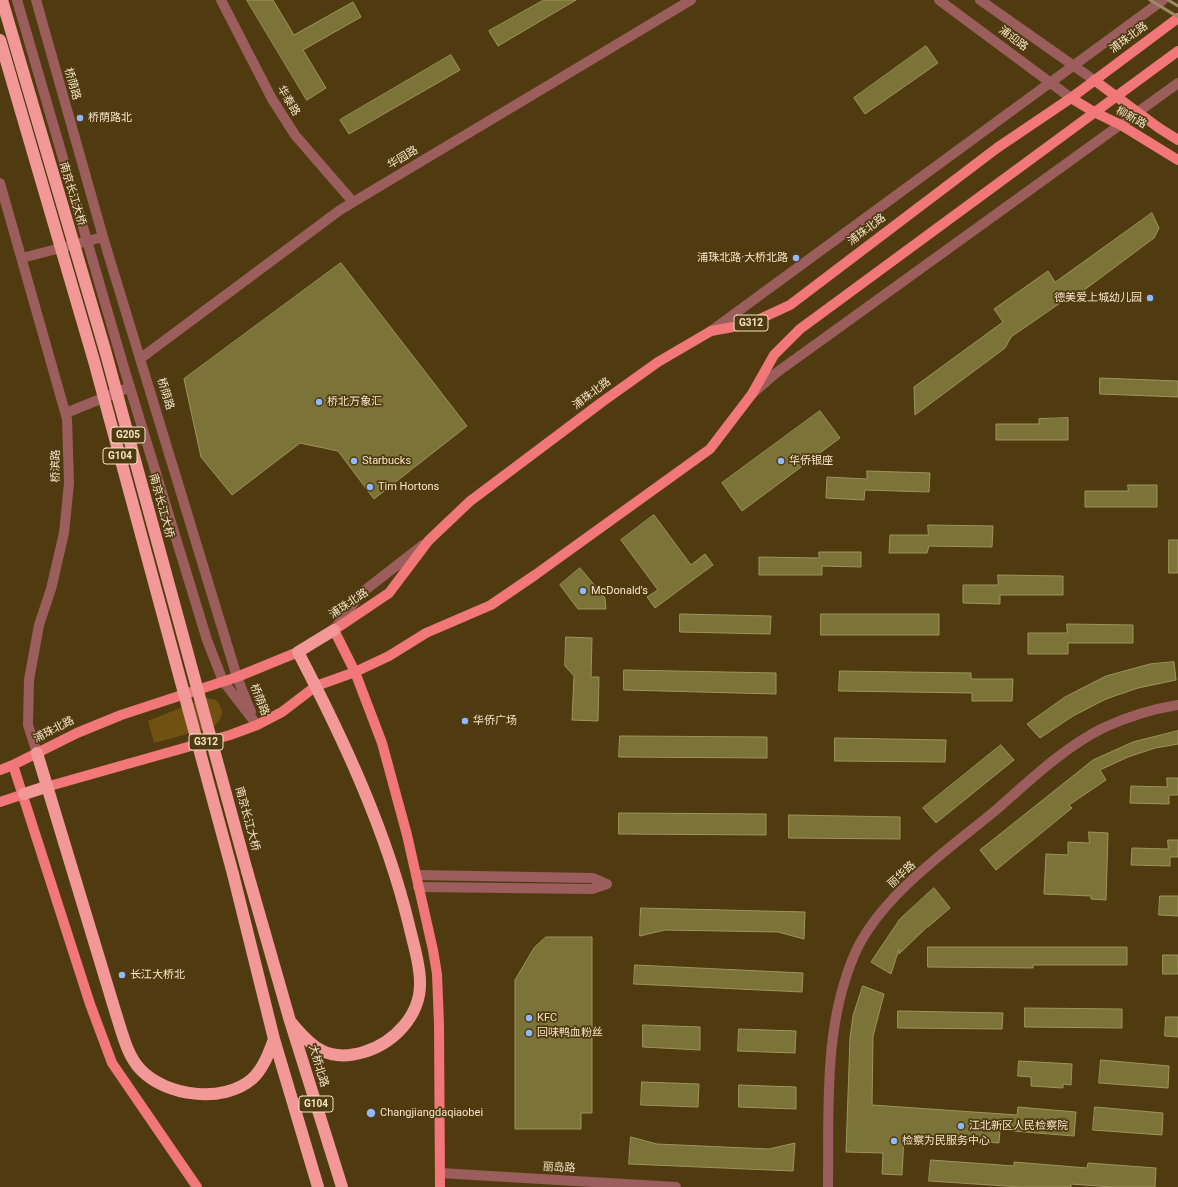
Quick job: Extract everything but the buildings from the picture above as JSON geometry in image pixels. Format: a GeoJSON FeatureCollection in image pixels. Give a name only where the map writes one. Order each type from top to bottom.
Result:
{"type":"FeatureCollection","features":[{"type":"Feature","properties":{"kind":"highway","name":"南京长江大桥"},"geometry":{"type":"LineString","coordinates":[[2,0],[105,350],[247,871],[290,1021]]}},
{"type":"Feature","properties":{"kind":"highway","name":"G104"},"geometry":{"type":"LineString","coordinates":[[0,40],[94,361],[233,874],[274,1039],[318,1187]]}},
{"type":"Feature","properties":{"kind":"highway","name":"浦珠北路"},"geometry":{"type":"LineString","coordinates":[[298,652],[334,630]]}},
{"type":"Feature","properties":{"kind":"highway"},"geometry":{"type":"LineString","coordinates":[[290,1021],[307,1041],[317,1049],[328,1054],[349,1055],[364,1052],[396,1036],[411,1015],[417,1002],[420,981],[402,898],[388,855],[358,777],[316,686],[298,652]]}},
{"type":"Feature","properties":{"kind":"highway"},"geometry":{"type":"LineString","coordinates":[[37,753],[46,787],[116,1014],[130,1054],[140,1069],[152,1080],[171,1089],[204,1095],[223,1092],[252,1080],[261,1068],[274,1039]]}},
{"type":"Feature","properties":{"kind":"highway","name":"G312"},"geometry":{"type":"LineString","coordinates":[[24,794],[46,787]]}},
{"type":"Feature","properties":{"kind":"highway","name":"大桥北路"},"geometry":{"type":"LineString","coordinates":[[290,1021],[342,1187]]}},
{"type":"Feature","properties":{"kind":"main road","name":"浦珠北路"},"geometry":{"type":"LineString","coordinates":[[334,630],[389,593],[429,540],[469,502],[602,402],[658,362],[711,331],[749,324],[790,305],[997,148],[1071,98],[1178,18]]}},
{"type":"Feature","properties":{"kind":"main road","name":"G312"},"geometry":{"type":"LineString","coordinates":[[46,787],[230,735],[257,725],[282,712],[316,686],[354,672],[389,656],[426,633],[491,605],[710,449],[752,394],[774,355],[800,329],[1178,51]]}},
{"type":"Feature","properties":{"kind":"main road","name":"柳新路"},"geometry":{"type":"LineString","coordinates":[[1094,80],[1178,140]]}},
{"type":"Feature","properties":{"kind":"main road","name":"柳新路"},"geometry":{"type":"LineString","coordinates":[[1071,98],[1120,125],[1178,160]]}},
{"type":"Feature","properties":{"kind":"main road"},"geometry":{"type":"LineString","coordinates":[[334,630],[354,672],[382,743],[416,875],[437,974],[440,1059],[440,1187]]}},
{"type":"Feature","properties":{"kind":"main road","name":"浦珠北路"},"geometry":{"type":"LineString","coordinates":[[0,770],[77,733],[114,718],[223,680],[237,677],[298,652]]}},
{"type":"Feature","properties":{"kind":"main road"},"geometry":{"type":"LineString","coordinates":[[13,765],[24,794],[90,1004],[112,1063],[197,1187]]}},
{"type":"Feature","properties":{"kind":"main road"},"geometry":{"type":"LineString","coordinates":[[0,802],[24,794]]}},
{"type":"Feature","properties":{"kind":"street","name":"桥荫路"},"geometry":{"type":"LineString","coordinates":[[17,0],[130,387],[207,640],[223,680],[257,725]]}},
{"type":"Feature","properties":{"kind":"street","name":"桥荫路"},"geometry":{"type":"LineString","coordinates":[[36,0],[103,237],[237,677],[257,725]]}},
{"type":"Feature","properties":{"kind":"street","name":"华泰路"},"geometry":{"type":"LineString","coordinates":[[221,0],[272,99],[295,135],[353,202]]}},
{"type":"Feature","properties":{"kind":"street","name":"华园路"},"geometry":{"type":"LineString","coordinates":[[141,358],[330,217],[353,202],[691,0]]}},
{"type":"Feature","properties":{"kind":"street","name":"浦迎路"},"geometry":{"type":"LineString","coordinates":[[940,0],[1071,98]]}},
{"type":"Feature","properties":{"kind":"street","name":"浦迎路"},"geometry":{"type":"LineString","coordinates":[[980,0],[1094,80]]}},
{"type":"Feature","properties":{"kind":"street"},"geometry":{"type":"LineString","coordinates":[[711,331],[1163,0]]}},
{"type":"Feature","properties":{"kind":"street"},"geometry":{"type":"LineString","coordinates":[[752,394],[776,373],[1178,83]]}},
{"type":"Feature","properties":{"kind":"street","name":"桥滨路"},"geometry":{"type":"LineString","coordinates":[[0,182],[66,413],[68,448],[67,514],[61,552],[39,625],[29,680],[28,725],[37,753]]}},
{"type":"Feature","properties":{"kind":"street"},"geometry":{"type":"LineString","coordinates":[[22,258],[103,237]]}},
{"type":"Feature","properties":{"kind":"street"},"geometry":{"type":"LineString","coordinates":[[66,413],[130,387]]}},
{"type":"Feature","properties":{"kind":"street"},"geometry":{"type":"LineString","coordinates":[[334,630],[360,594],[429,540]]}},
{"type":"Feature","properties":{"kind":"street","name":"丽华路"},"geometry":{"type":"LineString","coordinates":[[828,1187],[830,1071],[833,1027],[844,984],[856,951],[872,923],[899,893],[932,863],[1072,748],[1102,729],[1131,716],[1178,705]]}},
{"type":"Feature","properties":{"kind":"street"},"geometry":{"type":"LineString","coordinates":[[416,875],[593,878],[607,884],[592,889],[418,887]]}},
{"type":"Feature","properties":{"kind":"street","name":"丽岛路"},"geometry":{"type":"LineString","coordinates":[[440,1173],[676,1187]]}},
{"type":"Feature","properties":{"kind":"shaded area"},"geometry":{"type":"Polygon","coordinates":[[[205,698],[216,700],[221,707],[221,718],[213,727],[154,743],[148,721],[205,698]]]}},
{"type":"Feature","properties":{"kind":"railway"},"geometry":{"type":"LineString","coordinates":[[1150,0],[1178,17]]}},
{"type":"Feature","properties":{"kind":"railway"},"geometry":{"type":"LineString","coordinates":[[1168,0],[1178,6]]}},
{"type":"Feature","properties":{"kind":"place","name":"桥荫路北"},"geometry":{"type":"Point","coordinates":[80,118]}},
{"type":"Feature","properties":{"kind":"place","name":"浦珠北路·大桥北路"},"geometry":{"type":"Point","coordinates":[796,258]}},
{"type":"Feature","properties":{"kind":"place","name":"德美爱上城幼儿园"},"geometry":{"type":"Point","coordinates":[1150,298]}},
{"type":"Feature","properties":{"kind":"place","name":"桥北万象汇"},"geometry":{"type":"Point","coordinates":[319,402]}},
{"type":"Feature","properties":{"kind":"place","name":"Starbucks"},"geometry":{"type":"Point","coordinates":[354,461]}},
{"type":"Feature","properties":{"kind":"place","name":"华侨银座"},"geometry":{"type":"Point","coordinates":[781,461]}},
{"type":"Feature","properties":{"kind":"place","name":"Tim Hortons"},"geometry":{"type":"Point","coordinates":[370,487]}},
{"type":"Feature","properties":{"kind":"place","name":"McDonald's"},"geometry":{"type":"Point","coordinates":[583,591]}},
{"type":"Feature","properties":{"kind":"place","name":"华侨广场"},"geometry":{"type":"Point","coordinates":[465,721]}},
{"type":"Feature","properties":{"kind":"place","name":"长江大桥北"},"geometry":{"type":"Point","coordinates":[122,975]}},
{"type":"Feature","properties":{"kind":"place","name":"KFC"},"geometry":{"type":"Point","coordinates":[529,1018]}},
{"type":"Feature","properties":{"kind":"place","name":"回味鸭血粉丝"},"geometry":{"type":"Point","coordinates":[529,1033]}},
{"type":"Feature","properties":{"kind":"place","name":"Changjiangdaqiaobei"},"geometry":{"type":"Point","coordinates":[371,1113]}},
{"type":"Feature","properties":{"kind":"place","name":"江北新区人民检察院"},"geometry":{"type":"Point","coordinates":[961,1126]}},
{"type":"Feature","properties":{"kind":"place","name":"检察为民服务中心"},"geometry":{"type":"Point","coordinates":[894,1141]}}]}
